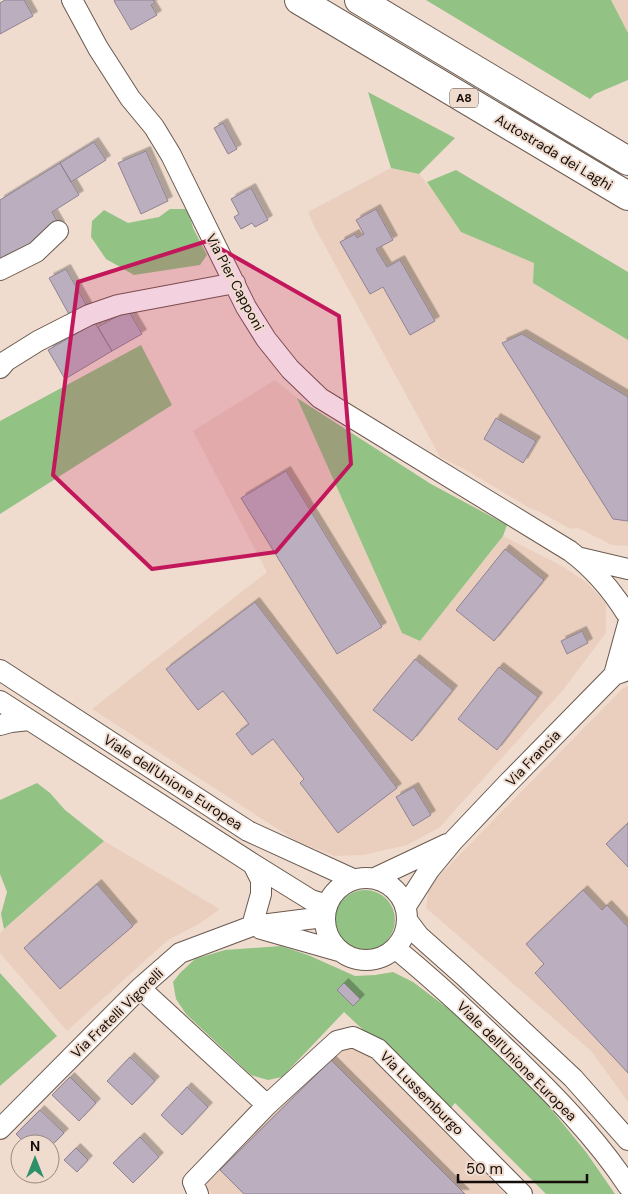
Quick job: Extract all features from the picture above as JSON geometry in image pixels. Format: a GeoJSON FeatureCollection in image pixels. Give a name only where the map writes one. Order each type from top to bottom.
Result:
{"type":"FeatureCollection","features":[{"type":"Feature","properties":{"kind":"highway","name":"Autostrada dei Laghi"},"geometry":{"type":"LineString","coordinates":[[299,0],[628,196]]}},
{"type":"Feature","properties":{"kind":"highway","name":"A8"},"geometry":{"type":"LineString","coordinates":[[359,0],[628,161]]}},
{"type":"Feature","properties":{"kind":"street","name":"Via Pier Capponi"},"geometry":{"type":"LineString","coordinates":[[72,0],[98,48],[130,98],[154,127],[171,155],[246,307],[266,339],[290,369],[320,398],[577,556],[602,581],[627,615]]}},
{"type":"Feature","properties":{"kind":"street"},"geometry":{"type":"LineString","coordinates":[[0,270],[36,252],[58,231]]}},
{"type":"Feature","properties":{"kind":"street"},"geometry":{"type":"LineString","coordinates":[[0,368],[6,361],[38,341],[89,315],[125,303],[235,284]]}},
{"type":"Feature","properties":{"kind":"street","name":"Via Pier Capponi"},"geometry":{"type":"LineString","coordinates":[[577,556],[628,569]]}},
{"type":"Feature","properties":{"kind":"street","name":"Via Francia"},"geometry":{"type":"LineString","coordinates":[[406,913],[429,870],[453,841],[508,782],[621,672],[627,615]]}},
{"type":"Feature","properties":{"kind":"street","name":"Viale dell'Unione Europea"},"geometry":{"type":"LineString","coordinates":[[0,670],[248,831],[353,879],[364,877],[376,878],[388,884],[399,894],[406,913],[419,936],[573,1078],[628,1140]]}},
{"type":"Feature","properties":{"kind":"street","name":"Viale dell'Unione Europea"},"geometry":{"type":"LineString","coordinates":[[0,701],[311,900],[325,911]]}},
{"type":"Feature","properties":{"kind":"street"},"geometry":{"type":"LineString","coordinates":[[0,725],[29,720]]}},
{"type":"Feature","properties":{"kind":"street","name":"Via Francia"},"geometry":{"type":"LineString","coordinates":[[376,878],[453,841]]}},
{"type":"Feature","properties":{"kind":"street"},"geometry":{"type":"LineString","coordinates":[[252,864],[261,880],[261,894],[252,926],[342,952],[355,958],[369,960],[383,956],[395,948],[404,935],[406,913]]}},
{"type":"Feature","properties":{"kind":"street"},"geometry":{"type":"LineString","coordinates":[[342,952],[332,943],[326,930],[325,911],[333,894],[342,885],[353,879]]}},
{"type":"Feature","properties":{"kind":"street","name":"Via Fratelli Vigorelli"},"geometry":{"type":"LineString","coordinates":[[0,1129],[140,988],[180,953],[252,926],[325,911]]}},
{"type":"Feature","properties":{"kind":"street","name":"Viale dell'Unione Europea"},"geometry":{"type":"LineString","coordinates":[[395,948],[450,994],[552,1092],[609,1157],[628,1186]]}},
{"type":"Feature","properties":{"kind":"street"},"geometry":{"type":"LineString","coordinates":[[140,988],[267,1105]]}},
{"type":"Feature","properties":{"kind":"street","name":"Via Lussemburgo"},"geometry":{"type":"LineString","coordinates":[[198,1194],[193,1182],[267,1105],[337,1041],[354,1037],[378,1049],[522,1194]]}},
{"type":"Feature","properties":{"kind":"highlighted area"},"geometry":{"type":"Polygon","coordinates":[[[207,241],[339,316],[351,464],[276,552],[152,569],[53,475],[78,282],[207,241]]]}},
{"type":"Feature","properties":{"kind":"shaded area"},"geometry":{"type":"Polygon","coordinates":[[[611,0],[628,0],[628,33],[611,0]]]}},
{"type":"Feature","properties":{"kind":"shaded area"},"geometry":{"type":"Polygon","coordinates":[[[391,168],[419,174],[461,232],[535,263],[533,283],[628,340],[628,546],[612,545],[578,528],[570,529],[440,457],[308,212],[391,168]]]}},
{"type":"Feature","properties":{"kind":"shaded area"},"geometry":{"type":"Polygon","coordinates":[[[275,380],[297,398],[402,633],[420,641],[503,536],[564,567],[587,583],[606,603],[606,633],[563,690],[439,828],[407,845],[364,855],[335,856],[296,841],[92,709],[267,572],[193,431],[275,380]]]}},
{"type":"Feature","properties":{"kind":"shaded area"},"geometry":{"type":"Polygon","coordinates":[[[628,686],[628,1102],[592,1052],[426,908],[429,886],[622,689],[628,686]]]}},
{"type":"Feature","properties":{"kind":"shaded area"},"geometry":{"type":"Polygon","coordinates":[[[104,841],[220,909],[199,924],[168,940],[67,1031],[0,953],[0,933],[104,841]]]}},
{"type":"Feature","properties":{"kind":"shaded area"},"geometry":{"type":"Polygon","coordinates":[[[341,1044],[360,1046],[505,1194],[212,1194],[208,1190],[207,1182],[341,1044]]]}},
{"type":"Feature","properties":{"kind":"green space"},"geometry":{"type":"Polygon","coordinates":[[[426,0],[611,0],[628,33],[628,80],[595,94],[590,99],[426,0]]]}},
{"type":"Feature","properties":{"kind":"green space"},"geometry":{"type":"Polygon","coordinates":[[[368,92],[455,138],[419,174],[391,168],[368,92]]]}},
{"type":"Feature","properties":{"kind":"green space"},"geometry":{"type":"Polygon","coordinates":[[[456,170],[628,272],[628,340],[533,283],[534,263],[461,232],[427,182],[456,170]]]}},
{"type":"Feature","properties":{"kind":"green space"},"geometry":{"type":"Polygon","coordinates":[[[170,209],[188,209],[193,228],[207,255],[200,265],[134,275],[106,259],[91,237],[92,221],[104,210],[128,223],[159,217],[170,209]]]}},
{"type":"Feature","properties":{"kind":"green space"},"geometry":{"type":"Polygon","coordinates":[[[141,345],[172,405],[0,514],[0,421],[141,345]]]}},
{"type":"Feature","properties":{"kind":"green space"},"geometry":{"type":"Polygon","coordinates":[[[297,398],[431,484],[507,525],[503,536],[420,641],[402,633],[297,398]]]}},
{"type":"Feature","properties":{"kind":"green space"},"geometry":{"type":"Polygon","coordinates":[[[37,783],[50,793],[65,810],[104,841],[4,929],[1,914],[7,892],[0,874],[0,800],[37,783]]]}},
{"type":"Feature","properties":{"kind":"green space"},"geometry":{"type":"Polygon","coordinates":[[[359,890],[371,890],[382,895],[390,903],[395,914],[393,932],[382,945],[371,950],[359,950],[348,945],[340,937],[335,926],[335,914],[340,903],[348,895],[359,890]]]}},
{"type":"Feature","properties":{"kind":"green space"},"geometry":{"type":"Polygon","coordinates":[[[281,946],[308,955],[355,976],[393,972],[413,982],[458,1016],[537,1092],[586,1152],[615,1194],[546,1194],[455,1103],[449,1110],[344,1012],[282,1077],[268,1080],[251,1075],[186,1014],[176,999],[173,982],[195,959],[225,950],[281,946]]]}},
{"type":"Feature","properties":{"kind":"green space"},"geometry":{"type":"Polygon","coordinates":[[[0,973],[57,1036],[0,1086],[0,973]]]}},
{"type":"Feature","properties":{"kind":"building"},"geometry":{"type":"Polygon","coordinates":[[[5,0],[24,0],[33,16],[0,34],[0,3],[5,0]]]}},
{"type":"Feature","properties":{"kind":"building"},"geometry":{"type":"Polygon","coordinates":[[[115,0],[153,0],[155,3],[151,5],[157,15],[131,30],[115,0]]]}},
{"type":"Feature","properties":{"kind":"building"},"geometry":{"type":"Polygon","coordinates":[[[223,123],[237,149],[228,154],[214,128],[223,123]]]}},
{"type":"Feature","properties":{"kind":"building"},"geometry":{"type":"Polygon","coordinates":[[[94,142],[106,160],[71,182],[60,163],[94,142]]]}},
{"type":"Feature","properties":{"kind":"building"},"geometry":{"type":"Polygon","coordinates":[[[146,151],[168,201],[141,214],[118,163],[146,151]]]}},
{"type":"Feature","properties":{"kind":"building"},"geometry":{"type":"Polygon","coordinates":[[[60,163],[79,195],[52,212],[60,226],[0,263],[0,200],[60,163]]]}},
{"type":"Feature","properties":{"kind":"building"},"geometry":{"type":"Polygon","coordinates":[[[251,188],[268,220],[255,227],[252,223],[241,229],[234,217],[239,214],[231,199],[251,188]]]}},
{"type":"Feature","properties":{"kind":"building"},"geometry":{"type":"Polygon","coordinates":[[[376,209],[393,240],[376,249],[387,267],[400,260],[435,321],[410,335],[383,287],[370,294],[340,242],[355,234],[357,238],[364,234],[356,220],[376,209]]]}},
{"type":"Feature","properties":{"kind":"building"},"geometry":{"type":"Polygon","coordinates":[[[66,269],[88,308],[71,318],[49,278],[66,269]]]}},
{"type":"Feature","properties":{"kind":"building"},"geometry":{"type":"Polygon","coordinates":[[[128,310],[142,334],[112,351],[98,327],[128,310]]]}},
{"type":"Feature","properties":{"kind":"building"},"geometry":{"type":"Polygon","coordinates":[[[95,323],[112,351],[65,379],[48,350],[95,323]]]}},
{"type":"Feature","properties":{"kind":"building"},"geometry":{"type":"Polygon","coordinates":[[[522,334],[628,397],[628,521],[613,519],[502,343],[522,334]]]}},
{"type":"Feature","properties":{"kind":"building"},"geometry":{"type":"Polygon","coordinates":[[[496,418],[536,441],[523,463],[484,439],[496,418]]]}},
{"type":"Feature","properties":{"kind":"building"},"geometry":{"type":"Polygon","coordinates":[[[286,471],[382,627],[337,654],[241,498],[286,471]]]}},
{"type":"Feature","properties":{"kind":"building"},"geometry":{"type":"Polygon","coordinates":[[[505,549],[544,580],[494,641],[456,610],[505,549]]]}},
{"type":"Feature","properties":{"kind":"building"},"geometry":{"type":"Polygon","coordinates":[[[255,602],[397,788],[338,833],[300,783],[304,779],[273,739],[252,755],[236,734],[249,724],[223,691],[198,710],[166,669],[255,602]]]}},
{"type":"Feature","properties":{"kind":"building"},"geometry":{"type":"Polygon","coordinates":[[[582,631],[588,643],[567,654],[561,641],[582,631]]]}},
{"type":"Feature","properties":{"kind":"building"},"geometry":{"type":"Polygon","coordinates":[[[415,659],[453,690],[412,741],[373,710],[415,659]]]}},
{"type":"Feature","properties":{"kind":"building"},"geometry":{"type":"Polygon","coordinates":[[[499,667],[538,697],[497,750],[458,719],[499,667]]]}},
{"type":"Feature","properties":{"kind":"building"},"geometry":{"type":"Polygon","coordinates":[[[414,787],[431,815],[413,826],[396,797],[414,787]]]}},
{"type":"Feature","properties":{"kind":"building"},"geometry":{"type":"Polygon","coordinates":[[[628,823],[628,867],[606,844],[628,823]]]}},
{"type":"Feature","properties":{"kind":"building"},"geometry":{"type":"Polygon","coordinates":[[[97,884],[133,926],[60,989],[24,948],[97,884]]]}},
{"type":"Feature","properties":{"kind":"building"},"geometry":{"type":"Polygon","coordinates":[[[583,890],[602,910],[607,905],[628,927],[628,1073],[535,973],[544,964],[526,944],[583,890]]]}},
{"type":"Feature","properties":{"kind":"building"},"geometry":{"type":"Polygon","coordinates":[[[344,983],[360,999],[353,1006],[337,990],[344,983]]]}},
{"type":"Feature","properties":{"kind":"building"},"geometry":{"type":"Polygon","coordinates":[[[130,1057],[155,1081],[132,1105],[107,1081],[130,1057]]]}},
{"type":"Feature","properties":{"kind":"building"},"geometry":{"type":"Polygon","coordinates":[[[331,1060],[465,1194],[244,1194],[220,1170],[331,1060]]]}},
{"type":"Feature","properties":{"kind":"building"},"geometry":{"type":"Polygon","coordinates":[[[70,1077],[96,1103],[79,1121],[52,1095],[70,1077]]]}},
{"type":"Feature","properties":{"kind":"building"},"geometry":{"type":"Polygon","coordinates":[[[187,1087],[208,1107],[182,1135],[161,1115],[187,1087]]]}},
{"type":"Feature","properties":{"kind":"building"},"geometry":{"type":"Polygon","coordinates":[[[40,1110],[64,1133],[60,1137],[60,1134],[16,1134],[40,1110]]]}},
{"type":"Feature","properties":{"kind":"building"},"geometry":{"type":"Polygon","coordinates":[[[140,1137],[159,1157],[133,1183],[113,1163],[140,1137]]]}},
{"type":"Feature","properties":{"kind":"building"},"geometry":{"type":"Polygon","coordinates":[[[76,1148],[88,1160],[77,1172],[64,1160],[76,1148]]]}}]}
